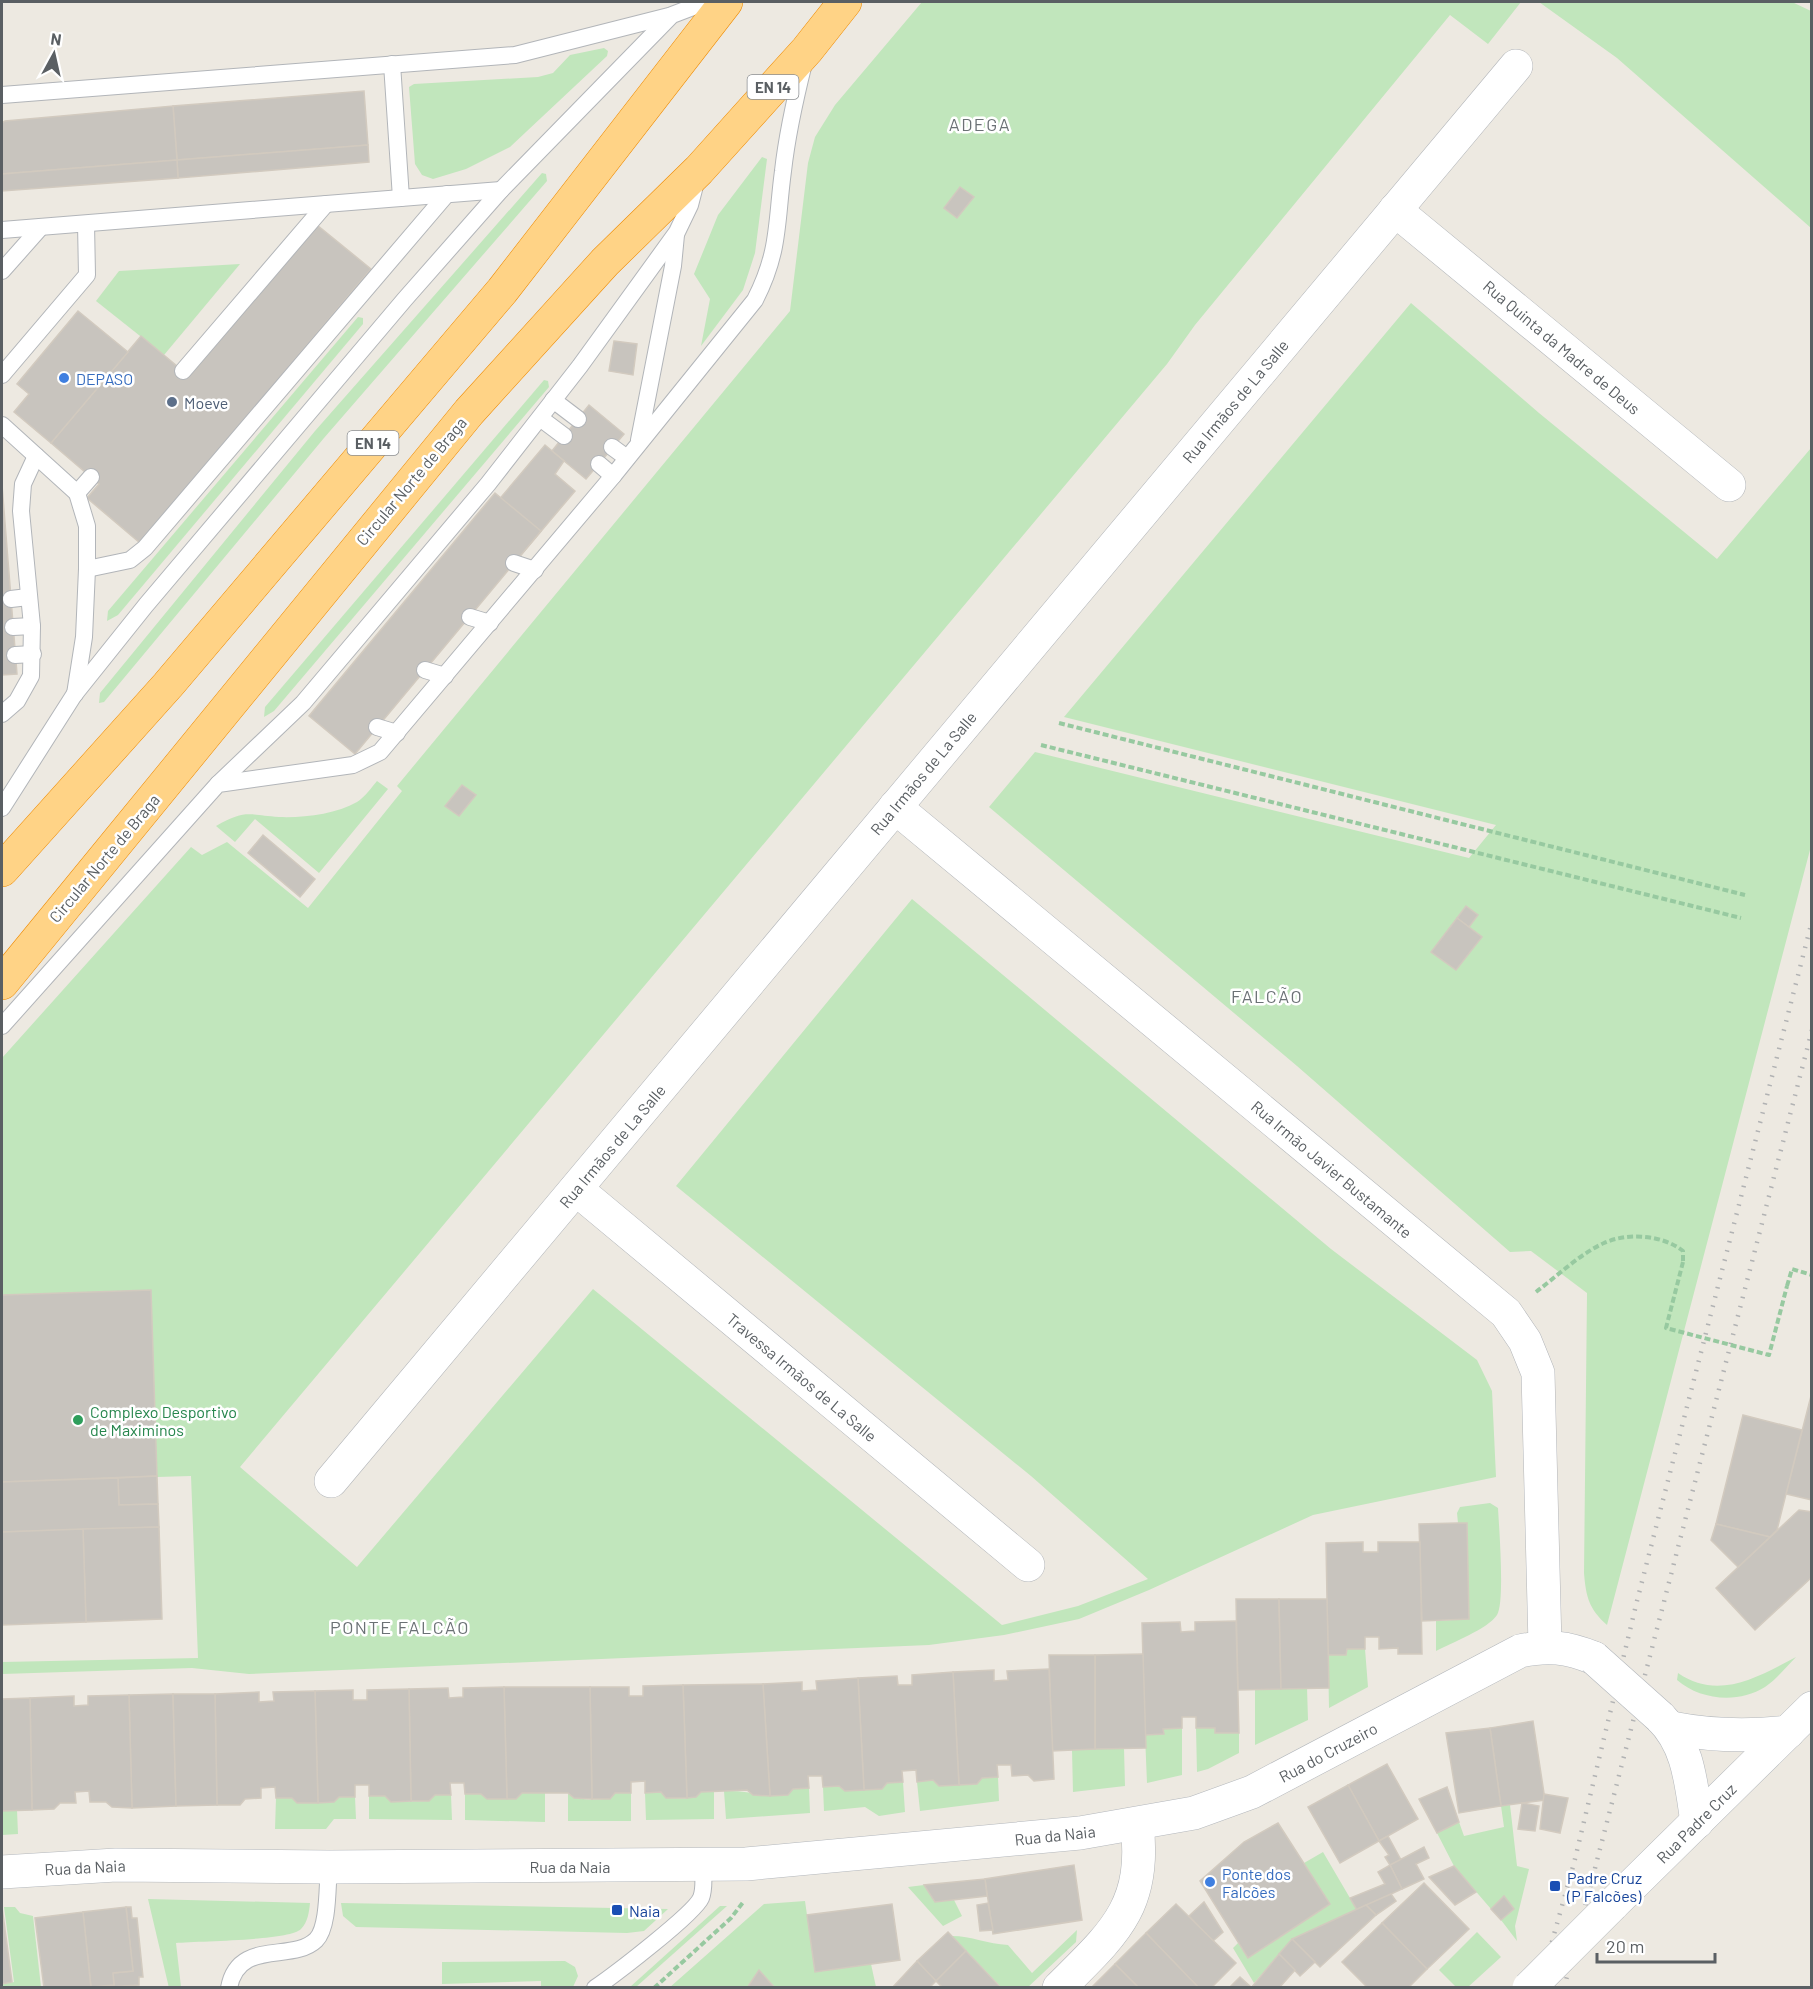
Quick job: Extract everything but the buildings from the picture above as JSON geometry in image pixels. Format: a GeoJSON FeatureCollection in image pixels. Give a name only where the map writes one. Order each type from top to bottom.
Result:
{"type":"FeatureCollection","features":[{"type":"Feature","properties":{"kind":"highway","name":"EN 14"},"geometry":{"type":"LineString","coordinates":[[2,870],[168,685],[494,300],[726,2]]}},
{"type":"Feature","properties":{"kind":"highway","name":"Circular Norte de Braga"},"geometry":{"type":"LineString","coordinates":[[2,983],[469,411],[605,262],[699,170],[807,50],[845,2]]}},
{"type":"Feature","properties":{"kind":"street","name":"Rua Irmãos de La Salle"},"geometry":{"type":"LineString","coordinates":[[331,1482],[1516,66]]}},
{"type":"Feature","properties":{"kind":"street","name":"Rua Quinta da Madre de Deus"},"geometry":{"type":"LineString","coordinates":[[1395,210],[1729,485]]}},
{"type":"Feature","properties":{"kind":"street","name":"Rua Irmão Javier Bustamante"},"geometry":{"type":"LineString","coordinates":[[895,807],[1506,1313],[1526,1341],[1538,1373],[1545,1645]]}},
{"type":"Feature","properties":{"kind":"street","name":"Travessa Irmãos de La Salle"},"geometry":{"type":"LineString","coordinates":[[576,1189],[1028,1565]]}},
{"type":"Feature","properties":{"kind":"street","name":"Rua do Cruzeiro"},"geometry":{"type":"LineString","coordinates":[[1137,1825],[1194,1813],[1252,1792],[1520,1651],[1545,1645],[1572,1648],[1594,1658],[1666,1723],[1688,1762],[1697,1822]]}},
{"type":"Feature","properties":{"kind":"street","name":"Rua Padre Cruz"},"geometry":{"type":"LineString","coordinates":[[1529,1988],[1812,1708]]}},
{"type":"Feature","properties":{"kind":"street"},"geometry":{"type":"LineString","coordinates":[[1666,1723],[1711,1736],[1747,1737],[1788,1732]]}},
{"type":"Feature","properties":{"kind":"street","name":"Rua da Naia"},"geometry":{"type":"LineString","coordinates":[[2,1872],[116,1865],[703,1866],[839,1857],[1080,1833],[1137,1825]]}},
{"type":"Feature","properties":{"kind":"street"},"geometry":{"type":"LineString","coordinates":[[1059,1988],[1107,1940],[1126,1914],[1137,1884],[1141,1854],[1137,1825]]}},
{"type":"Feature","properties":{"kind":"lane"},"geometry":{"type":"LineString","coordinates":[[2,95],[515,55],[672,15],[706,2]]}},
{"type":"Feature","properties":{"kind":"lane"},"geometry":{"type":"LineString","coordinates":[[2,808],[74,695],[153,596],[501,190],[672,15]]}},
{"type":"Feature","properties":{"kind":"lane"},"geometry":{"type":"LineString","coordinates":[[218,784],[352,765],[380,752],[613,476],[755,300],[768,274],[779,231],[782,173],[790,121],[807,50]]}},
{"type":"Feature","properties":{"kind":"lane"},"geometry":{"type":"LineString","coordinates":[[392,64],[401,198]]}},
{"type":"Feature","properties":{"kind":"lane"},"geometry":{"type":"LineString","coordinates":[[2,1026],[218,784],[310,705],[447,541],[677,232],[690,206],[699,170]]}},
{"type":"Feature","properties":{"kind":"lane"},"geometry":{"type":"LineString","coordinates":[[2,230],[501,190]]}},
{"type":"Feature","properties":{"kind":"lane"},"geometry":{"type":"LineString","coordinates":[[87,569],[130,560],[137,554],[362,286],[447,194]]}},
{"type":"Feature","properties":{"kind":"lane"},"geometry":{"type":"LineString","coordinates":[[183,371],[203,353],[244,306],[326,204]]}},
{"type":"Feature","properties":{"kind":"lane"},"geometry":{"type":"LineString","coordinates":[[2,375],[87,275],[86,224]]}},
{"type":"Feature","properties":{"kind":"lane"},"geometry":{"type":"LineString","coordinates":[[2,271],[41,227]]}},
{"type":"Feature","properties":{"kind":"lane"},"geometry":{"type":"LineString","coordinates":[[638,444],[673,266],[677,232]]}},
{"type":"Feature","properties":{"kind":"lane"},"geometry":{"type":"LineString","coordinates":[[553,400],[578,419]]}},
{"type":"Feature","properties":{"kind":"lane"},"geometry":{"type":"LineString","coordinates":[[540,418],[564,436]]}},
{"type":"Feature","properties":{"kind":"lane"},"geometry":{"type":"LineString","coordinates":[[2,425],[77,493],[87,526],[84,637],[74,695]]}},
{"type":"Feature","properties":{"kind":"lane"},"geometry":{"type":"LineString","coordinates":[[612,447],[627,458]]}},
{"type":"Feature","properties":{"kind":"lane"},"geometry":{"type":"LineString","coordinates":[[2,714],[17,701],[31,676],[32,626],[28,597],[17,571],[13,511],[36,456]]}},
{"type":"Feature","properties":{"kind":"lane"},"geometry":{"type":"LineString","coordinates":[[598,464],[613,476]]}},
{"type":"Feature","properties":{"kind":"lane"},"geometry":{"type":"LineString","coordinates":[[77,493],[91,477]]}},
{"type":"Feature","properties":{"kind":"lane"},"geometry":{"type":"LineString","coordinates":[[514,563],[535,570]]}},
{"type":"Feature","properties":{"kind":"lane"},"geometry":{"type":"LineString","coordinates":[[10,599],[28,597]]}},
{"type":"Feature","properties":{"kind":"lane"},"geometry":{"type":"LineString","coordinates":[[470,617],[490,623]]}},
{"type":"Feature","properties":{"kind":"lane"},"geometry":{"type":"LineString","coordinates":[[13,627],[32,626]]}},
{"type":"Feature","properties":{"kind":"lane"},"geometry":{"type":"LineString","coordinates":[[15,655],[33,654]]}},
{"type":"Feature","properties":{"kind":"lane"},"geometry":{"type":"LineString","coordinates":[[425,670],[445,676]]}},
{"type":"Feature","properties":{"kind":"lane"},"geometry":{"type":"LineString","coordinates":[[377,727],[397,733]]}},
{"type":"Feature","properties":{"kind":"lane"},"geometry":{"type":"LineString","coordinates":[[596,1988],[624,1967],[697,1903],[704,1887],[703,1866]]}},
{"type":"Feature","properties":{"kind":"lane"},"geometry":{"type":"LineString","coordinates":[[230,1988],[231,1977],[242,1964],[264,1952],[296,1949],[316,1940],[325,1918],[328,1867]]}},
{"type":"Feature","properties":{"kind":"path"},"geometry":{"type":"LineString","coordinates":[[1059,723],[1745,895]]}},
{"type":"Feature","properties":{"kind":"path"},"geometry":{"type":"LineString","coordinates":[[1041,745],[1741,918]]}},
{"type":"Feature","properties":{"kind":"path"},"geometry":{"type":"LineString","coordinates":[[1506,1313],[1605,1243],[1627,1238],[1671,1241],[1683,1251],[1683,1262],[1666,1328],[1769,1355],[1791,1269],[1812,1275]]}},
{"type":"Feature","properties":{"kind":"green space"},"geometry":{"type":"Polygon","coordinates":[[[922,2],[1521,2],[1488,44],[1450,15],[1195,325],[1167,364],[240,1467],[357,1567],[593,1289],[1002,1625],[1078,1606],[1148,1579],[1031,1476],[676,1186],[912,899],[1331,1249],[1477,1360],[1492,1391],[1496,1477],[1313,1515],[1149,1590],[1079,1619],[1004,1635],[929,1645],[249,1674],[192,1668],[2,1674],[2,1662],[198,1658],[191,1476],[157,1477],[162,1619],[2,1625],[2,1058],[191,847],[202,855],[227,842],[308,908],[402,791],[397,786],[790,311],[808,163],[815,137],[835,105],[922,2]]]}},
{"type":"Feature","properties":{"kind":"green space"},"geometry":{"type":"Polygon","coordinates":[[[1539,2],[1792,2],[1811,11],[1811,228],[1617,58],[1539,2]]]}},
{"type":"Feature","properties":{"kind":"green space"},"geometry":{"type":"Polygon","coordinates":[[[604,48],[608,51],[607,56],[510,147],[466,169],[433,179],[422,175],[415,164],[409,87],[414,84],[538,77],[553,73],[570,55],[604,48]]]}},
{"type":"Feature","properties":{"kind":"green space"},"geometry":{"type":"Polygon","coordinates":[[[762,157],[767,159],[755,253],[743,290],[701,346],[710,299],[694,274],[718,215],[762,157]]]}},
{"type":"Feature","properties":{"kind":"green space"},"geometry":{"type":"Polygon","coordinates":[[[542,173],[546,174],[547,181],[324,438],[104,702],[99,703],[100,693],[315,431],[542,173]]]}},
{"type":"Feature","properties":{"kind":"green space"},"geometry":{"type":"Polygon","coordinates":[[[240,264],[164,355],[96,301],[119,271],[240,264]]]}},
{"type":"Feature","properties":{"kind":"green space"},"geometry":{"type":"Polygon","coordinates":[[[1411,303],[1539,413],[1717,559],[1811,448],[1811,846],[1607,1625],[1596,1614],[1589,1602],[1584,1573],[1587,1293],[1531,1251],[1510,1252],[1297,1066],[989,807],[1035,752],[1469,858],[1496,825],[1064,717],[1411,303]]]}},
{"type":"Feature","properties":{"kind":"green space"},"geometry":{"type":"Polygon","coordinates":[[[358,317],[363,318],[363,324],[118,615],[107,621],[108,611],[358,317]]]}},
{"type":"Feature","properties":{"kind":"green space"},"geometry":{"type":"Polygon","coordinates":[[[544,380],[548,381],[549,387],[274,711],[264,717],[265,707],[544,380]]]}},
{"type":"Feature","properties":{"kind":"green space"},"geometry":{"type":"Polygon","coordinates":[[[377,781],[388,789],[319,873],[255,819],[235,842],[216,826],[234,817],[247,814],[289,817],[330,812],[357,802],[377,781]]]}},
{"type":"Feature","properties":{"kind":"green space"},"geometry":{"type":"Polygon","coordinates":[[[1490,1503],[1498,1508],[1501,1596],[1497,1615],[1478,1630],[1436,1651],[1436,1621],[1469,1619],[1467,1523],[1458,1523],[1457,1513],[1460,1507],[1490,1503]]]}},
{"type":"Feature","properties":{"kind":"green space"},"geometry":{"type":"Polygon","coordinates":[[[1347,1649],[1365,1649],[1368,1687],[1329,1708],[1328,1655],[1346,1655],[1347,1649]]]}},
{"type":"Feature","properties":{"kind":"green space"},"geometry":{"type":"Polygon","coordinates":[[[1796,1657],[1765,1687],[1743,1696],[1731,1698],[1708,1695],[1686,1687],[1677,1680],[1678,1673],[1693,1681],[1723,1686],[1753,1678],[1796,1657]]]}},
{"type":"Feature","properties":{"kind":"green space"},"geometry":{"type":"Polygon","coordinates":[[[1307,1688],[1308,1720],[1255,1745],[1255,1689],[1307,1688]]]}},
{"type":"Feature","properties":{"kind":"green space"},"geometry":{"type":"Polygon","coordinates":[[[1182,1728],[1182,1775],[1147,1783],[1145,1735],[1163,1734],[1163,1729],[1182,1728]]]}},
{"type":"Feature","properties":{"kind":"green space"},"geometry":{"type":"Polygon","coordinates":[[[1196,1728],[1215,1728],[1216,1733],[1239,1733],[1239,1753],[1208,1769],[1197,1772],[1196,1728]]]}},
{"type":"Feature","properties":{"kind":"green space"},"geometry":{"type":"Polygon","coordinates":[[[1124,1748],[1125,1786],[1073,1792],[1072,1750],[1124,1748]]]}},
{"type":"Feature","properties":{"kind":"green space"},"geometry":{"type":"Polygon","coordinates":[[[998,1777],[999,1801],[920,1811],[917,1782],[933,1780],[939,1786],[976,1784],[982,1778],[998,1777]]]}},
{"type":"Feature","properties":{"kind":"green space"},"geometry":{"type":"Polygon","coordinates":[[[903,1782],[905,1812],[879,1816],[865,1807],[824,1811],[823,1787],[839,1786],[845,1791],[882,1789],[887,1783],[903,1782]]]}},
{"type":"Feature","properties":{"kind":"green space"},"geometry":{"type":"Polygon","coordinates":[[[809,1788],[810,1813],[726,1819],[724,1791],[788,1795],[793,1789],[809,1788]]]}},
{"type":"Feature","properties":{"kind":"green space"},"geometry":{"type":"Polygon","coordinates":[[[714,1791],[714,1819],[646,1820],[645,1793],[661,1792],[667,1798],[685,1798],[694,1797],[701,1792],[714,1791]]]}},
{"type":"Feature","properties":{"kind":"green space"},"geometry":{"type":"Polygon","coordinates":[[[522,1793],[545,1793],[545,1822],[465,1820],[465,1794],[481,1794],[487,1799],[516,1799],[522,1793]]]}},
{"type":"Feature","properties":{"kind":"green space"},"geometry":{"type":"Polygon","coordinates":[[[568,1793],[582,1799],[609,1799],[615,1793],[631,1793],[631,1821],[568,1821],[568,1793]]]}},
{"type":"Feature","properties":{"kind":"green space"},"geometry":{"type":"Polygon","coordinates":[[[435,1795],[451,1795],[452,1820],[369,1819],[369,1796],[385,1796],[391,1802],[429,1801],[435,1795]]]}},
{"type":"Feature","properties":{"kind":"green space"},"geometry":{"type":"Polygon","coordinates":[[[339,1797],[355,1797],[356,1819],[334,1819],[326,1829],[275,1829],[276,1798],[292,1798],[298,1803],[334,1802],[339,1797]]]}},
{"type":"Feature","properties":{"kind":"green space"},"geometry":{"type":"Polygon","coordinates":[[[1510,1805],[1517,1866],[1529,1869],[1515,1926],[1517,1941],[1501,1920],[1514,1909],[1504,1896],[1491,1909],[1454,1866],[1437,1833],[1459,1822],[1464,1836],[1504,1827],[1501,1806],[1510,1805]]]}},
{"type":"Feature","properties":{"kind":"green space"},"geometry":{"type":"Polygon","coordinates":[[[17,1810],[18,1834],[2,1835],[2,1811],[17,1810]]]}},
{"type":"Feature","properties":{"kind":"green space"},"geometry":{"type":"Polygon","coordinates":[[[1323,1852],[1357,1910],[1292,1939],[1254,1983],[1233,1948],[1238,1943],[1248,1958],[1329,1904],[1304,1863],[1323,1852]]]}},
{"type":"Feature","properties":{"kind":"green space"},"geometry":{"type":"Polygon","coordinates":[[[924,1885],[935,1902],[954,1900],[962,1916],[943,1926],[908,1887],[924,1885]]]}},
{"type":"Feature","properties":{"kind":"green space"},"geometry":{"type":"Polygon","coordinates":[[[148,1899],[310,1903],[305,1923],[301,1929],[293,1933],[242,1940],[176,1943],[181,1987],[169,1988],[148,1899]]]}},
{"type":"Feature","properties":{"kind":"green space"},"geometry":{"type":"Polygon","coordinates":[[[805,1901],[815,1971],[871,1964],[876,1987],[775,1987],[759,1971],[747,1987],[669,1988],[764,1904],[805,1901]]]}},
{"type":"Feature","properties":{"kind":"green space"},"geometry":{"type":"Polygon","coordinates":[[[341,1903],[668,1909],[644,1931],[627,1933],[356,1927],[343,1916],[341,1903]]]}},
{"type":"Feature","properties":{"kind":"green space"},"geometry":{"type":"Polygon","coordinates":[[[720,1906],[727,1906],[636,1987],[630,1987],[720,1906]]]}},
{"type":"Feature","properties":{"kind":"green space"},"geometry":{"type":"Polygon","coordinates":[[[4,1907],[15,1907],[20,1913],[33,1916],[41,1987],[2,1987],[2,1984],[14,1982],[4,1907]]]}},
{"type":"Feature","properties":{"kind":"green space"},"geometry":{"type":"Polygon","coordinates":[[[1077,1930],[1076,1942],[1027,1988],[1001,1987],[952,1936],[1008,1945],[1032,1973],[1077,1930]]]}},
{"type":"Feature","properties":{"kind":"green space"},"geometry":{"type":"Polygon","coordinates":[[[1477,1932],[1501,1957],[1468,1987],[1456,1987],[1439,1970],[1477,1932]]]}},
{"type":"Feature","properties":{"kind":"green space"},"geometry":{"type":"Polygon","coordinates":[[[565,1961],[575,1967],[578,1976],[573,1987],[541,1987],[541,1981],[442,1984],[442,1962],[565,1961]]]}},
{"type":"Feature","properties":{"kind":"railway"},"geometry":{"type":"LineString","coordinates":[[1539,1988],[1574,1863],[1637,1601],[1812,921]]}},
{"type":"Feature","properties":{"kind":"railway"},"geometry":{"type":"LineString","coordinates":[[1564,1988],[1812,1030]]}},
{"type":"Feature","properties":{"kind":"place","name":"DEPASO"},"geometry":{"type":"Point","coordinates":[64,378]}},
{"type":"Feature","properties":{"kind":"place","name":"Moeve"},"geometry":{"type":"Point","coordinates":[172,402]}},
{"type":"Feature","properties":{"kind":"place","name":"Complexo Desportivo de Maximinos"},"geometry":{"type":"Point","coordinates":[78,1420]}},
{"type":"Feature","properties":{"kind":"place","name":"Ponte dos Falcões"},"geometry":{"type":"Point","coordinates":[1210,1882]}},
{"type":"Feature","properties":{"kind":"place","name":"Padre Cruz (P Falcões)"},"geometry":{"type":"Point","coordinates":[1555,1886]}},
{"type":"Feature","properties":{"kind":"place","name":"Naia"},"geometry":{"type":"Point","coordinates":[617,1910]}},
{"type":"Feature","properties":{"kind":"district","name":"ADEGA"},"geometry":{"type":"Point","coordinates":[980,124]}},
{"type":"Feature","properties":{"kind":"district","name":"FALCÃO"},"geometry":{"type":"Point","coordinates":[1267,996]}},
{"type":"Feature","properties":{"kind":"district","name":"PONTE FALCÃO"},"geometry":{"type":"Point","coordinates":[400,1627]}}]}
